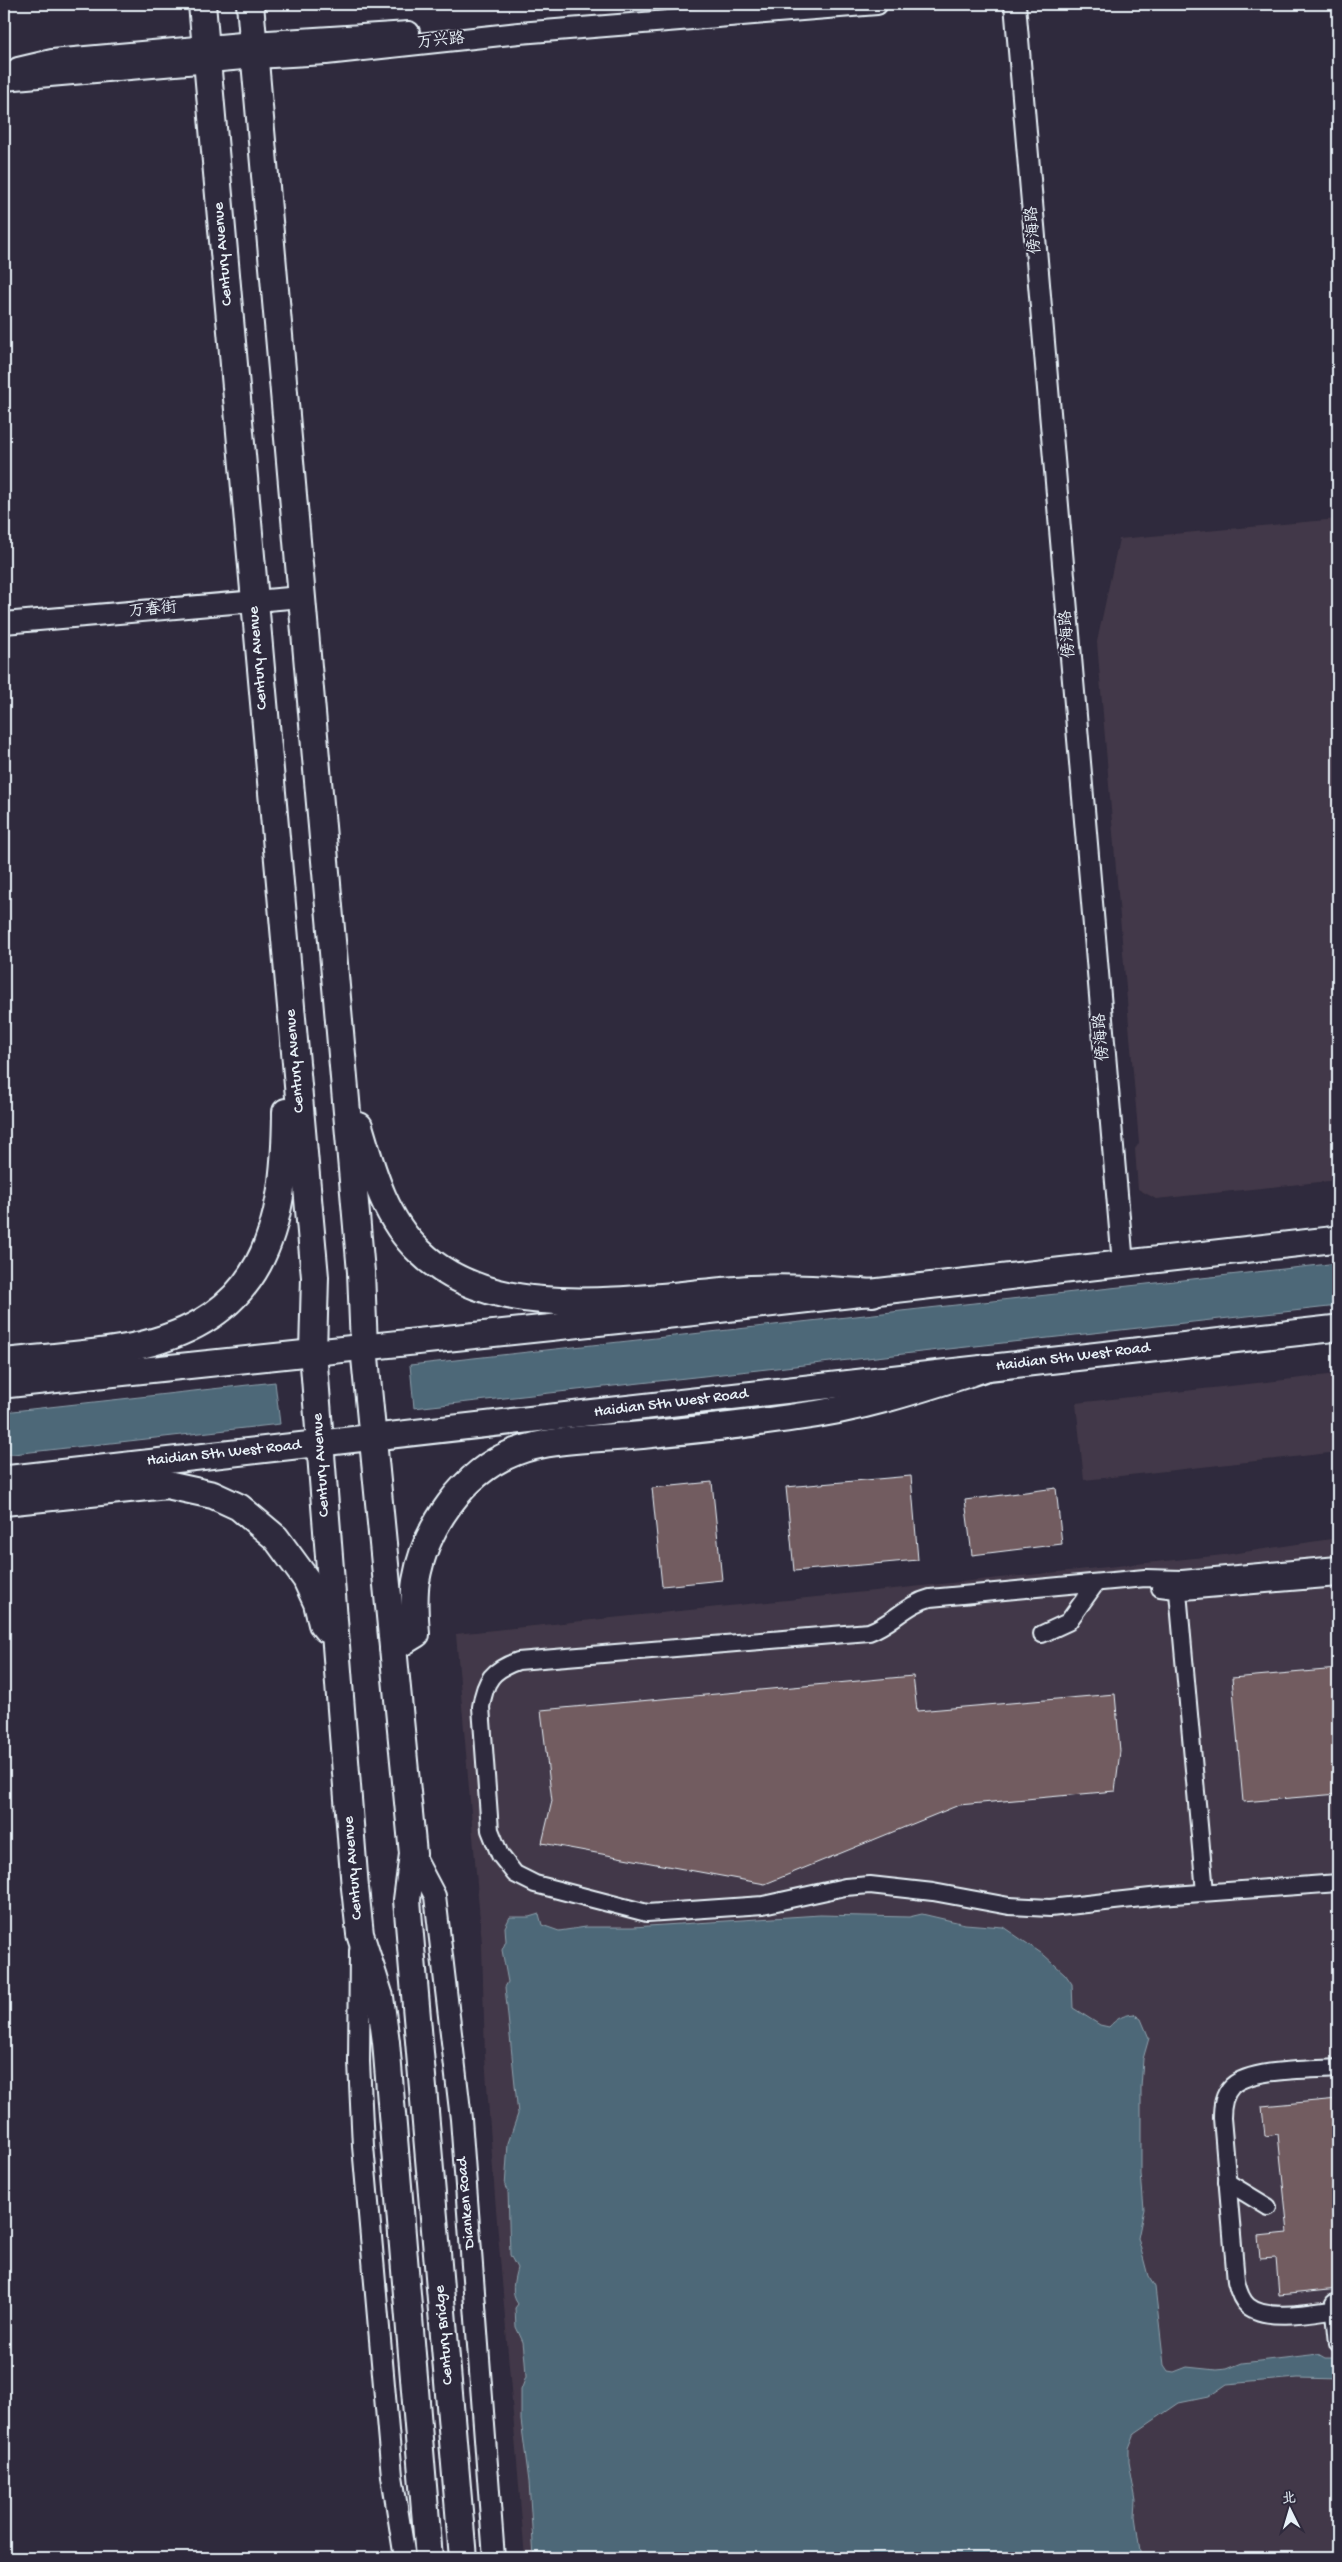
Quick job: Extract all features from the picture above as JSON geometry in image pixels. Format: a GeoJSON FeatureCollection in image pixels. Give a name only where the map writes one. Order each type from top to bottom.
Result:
{"type":"FeatureCollection","features":[{"type":"Feature","properties":{"kind":"highway","name":"Century Avenue"},"geometry":{"type":"LineString","coordinates":[[202,4],[315,1277],[314,1352],[335,1640],[360,1934],[380,1997],[392,2116]]}},
{"type":"Feature","properties":{"kind":"highway"},"geometry":{"type":"LineString","coordinates":[[250,4],[342,1064],[362,1272],[364,1347],[413,1854]]}},
{"type":"Feature","properties":{"kind":"highway"},"geometry":{"type":"LineString","coordinates":[[4,1362],[130,1347],[155,1341],[200,1323],[239,1293],[263,1256],[278,1211],[283,1178],[287,1092],[295,1055]]}},
{"type":"Feature","properties":{"kind":"highway"},"geometry":{"type":"LineString","coordinates":[[342,1064],[354,1084],[358,1123],[368,1157],[384,1201],[399,1228],[419,1251],[443,1271],[477,1287],[518,1299],[569,1301],[751,1289],[808,1288],[872,1293]]}},
{"type":"Feature","properties":{"kind":"highway"},"geometry":{"type":"LineString","coordinates":[[393,1648],[416,1634],[416,1583],[421,1559],[439,1520],[462,1489],[472,1480],[495,1462],[516,1452],[574,1441],[798,1417],[898,1396],[985,1368]]}},
{"type":"Feature","properties":{"kind":"highway"},"geometry":{"type":"LineString","coordinates":[[4,1502],[167,1485],[200,1491],[227,1500],[251,1515],[269,1530],[285,1549],[311,1590],[322,1624],[335,1640]]}},
{"type":"Feature","properties":{"kind":"highway","name":"Century Bridge"},"geometry":{"type":"LineString","coordinates":[[413,1854],[407,1900],[463,2558]]}},
{"type":"Feature","properties":{"kind":"highway","name":"Century Bridge"},"geometry":{"type":"LineString","coordinates":[[392,2116],[430,2558]]}},
{"type":"Feature","properties":{"kind":"main road"},"geometry":{"type":"LineString","coordinates":[[4,1385],[872,1293],[1338,1239]]}},
{"type":"Feature","properties":{"kind":"main road","name":"Haidian 5th West Road"},"geometry":{"type":"LineString","coordinates":[[4,1479],[321,1443],[373,1439],[1338,1328]]}},
{"type":"Feature","properties":{"kind":"street","name":"万兴路"},"geometry":{"type":"LineString","coordinates":[[4,70],[52,60],[206,54],[254,50],[324,39],[732,4]]}},
{"type":"Feature","properties":{"kind":"street","name":"万兴路"},"geometry":{"type":"LineString","coordinates":[[254,50],[326,54],[519,34],[878,4]]}},
{"type":"Feature","properties":{"kind":"street","name":"傍海路"},"geometry":{"type":"LineString","coordinates":[[1015,4],[1128,1263]]}},
{"type":"Feature","properties":{"kind":"street","name":"傍海路"},"geometry":{"type":"LineString","coordinates":[[1026,4],[1128,1263]]}},
{"type":"Feature","properties":{"kind":"street","name":"万兴路"},"geometry":{"type":"LineString","coordinates":[[4,80],[206,54]]}},
{"type":"Feature","properties":{"kind":"street","name":"万春街"},"geometry":{"type":"LineString","coordinates":[[4,623],[301,591]]}},
{"type":"Feature","properties":{"kind":"street","name":"万春街"},"geometry":{"type":"LineString","coordinates":[[4,614],[254,596]]}},
{"type":"Feature","properties":{"kind":"street"},"geometry":{"type":"LineString","coordinates":[[1338,1565],[1161,1588],[1092,1589],[926,1609],[911,1616],[887,1634],[870,1639],[518,1671],[508,1676],[499,1684],[494,1693],[491,1707],[500,1828],[510,1852],[521,1865],[538,1874],[647,1904],[763,1897],[841,1879],[865,1877],[920,1882],[1022,1899],[1050,1900],[1208,1888],[1338,1883]]}},
{"type":"Feature","properties":{"kind":"street"},"geometry":{"type":"LineString","coordinates":[[1182,1585],[1338,1578]]}},
{"type":"Feature","properties":{"kind":"street"},"geometry":{"type":"LineString","coordinates":[[1182,1585],[1208,1888]]}},
{"type":"Feature","properties":{"kind":"street"},"geometry":{"type":"LineString","coordinates":[[1042,1634],[1068,1622],[1092,1589]]}},
{"type":"Feature","properties":{"kind":"street","name":"Dianken Road"},"geometry":{"type":"LineString","coordinates":[[413,1854],[435,1896],[460,2119],[494,2558]]}},
{"type":"Feature","properties":{"kind":"street"},"geometry":{"type":"LineString","coordinates":[[1208,1888],[1338,1872]]}},
{"type":"Feature","properties":{"kind":"street"},"geometry":{"type":"LineString","coordinates":[[360,1934],[359,2062],[363,2146],[392,2476],[405,2558]]}},
{"type":"Feature","properties":{"kind":"street"},"geometry":{"type":"LineString","coordinates":[[1231,2185],[1222,2107],[1226,2093],[1232,2086],[1251,2076],[1338,2068]]}},
{"type":"Feature","properties":{"kind":"street"},"geometry":{"type":"LineString","coordinates":[[1338,2075],[1252,2083],[1237,2091],[1230,2107],[1229,2119],[1236,2281],[1240,2295],[1248,2306],[1259,2312],[1274,2314],[1336,2306],[1338,2343]]}},
{"type":"Feature","properties":{"kind":"street"},"geometry":{"type":"LineString","coordinates":[[1231,2185],[1268,2207]]}},
{"type":"Feature","properties":{"kind":"shaded area"},"geometry":{"type":"Polygon","coordinates":[[[1338,519],[1338,1180],[1156,1199],[1138,1189],[1135,1149],[1139,1143],[1097,642],[1119,539],[1338,519]]]}},
{"type":"Feature","properties":{"kind":"shaded area"},"geometry":{"type":"Polygon","coordinates":[[[1338,1374],[1338,1452],[1084,1480],[1076,1403],[1338,1374]]]}},
{"type":"Feature","properties":{"kind":"shaded area"},"geometry":{"type":"Polygon","coordinates":[[[1338,1538],[1338,2558],[525,2558],[495,2197],[485,2057],[482,1943],[456,1634],[1224,1555],[1338,1538]]]}},
{"type":"Feature","properties":{"kind":"water"},"geometry":{"type":"Polygon","coordinates":[[[1338,1263],[1338,1306],[414,1408],[410,1365],[1338,1263]]]}},
{"type":"Feature","properties":{"kind":"water"},"geometry":{"type":"Polygon","coordinates":[[[275,1382],[280,1424],[4,1455],[4,1412],[275,1382]]]}},
{"type":"Feature","properties":{"kind":"water"},"geometry":{"type":"Polygon","coordinates":[[[539,1914],[542,1925],[559,1931],[586,1927],[633,1927],[820,1915],[909,1917],[922,1914],[965,1924],[1003,1927],[1044,1955],[1065,1974],[1072,1984],[1073,2008],[1100,2025],[1109,2027],[1120,2018],[1134,2014],[1141,2019],[1149,2038],[1143,2059],[1141,2088],[1141,2174],[1144,2209],[1138,2238],[1148,2276],[1155,2287],[1164,2365],[1168,2371],[1174,2372],[1187,2367],[1216,2370],[1227,2369],[1242,2363],[1319,2354],[1326,2358],[1338,2358],[1338,2379],[1298,2378],[1227,2384],[1208,2397],[1179,2403],[1135,2433],[1129,2448],[1129,2462],[1136,2501],[1135,2516],[1141,2558],[534,2558],[529,2482],[521,2420],[521,2390],[526,2377],[525,2361],[523,2342],[516,2327],[515,2308],[518,2304],[514,2296],[513,2286],[517,2268],[510,2255],[508,2191],[505,2187],[508,2143],[518,2114],[505,1987],[508,1982],[502,1950],[506,1941],[505,1927],[510,1917],[529,1917],[539,1914]]]}},
{"type":"Feature","properties":{"kind":"building"},"geometry":{"type":"Polygon","coordinates":[[[911,1476],[918,1560],[794,1571],[786,1487],[911,1476]]]}},
{"type":"Feature","properties":{"kind":"building"},"geometry":{"type":"Polygon","coordinates":[[[712,1482],[722,1580],[662,1586],[652,1488],[712,1482]]]}},
{"type":"Feature","properties":{"kind":"building"},"geometry":{"type":"Polygon","coordinates":[[[1056,1488],[1062,1544],[972,1555],[965,1500],[1056,1488]]]}},
{"type":"Feature","properties":{"kind":"building"},"geometry":{"type":"Polygon","coordinates":[[[1338,1669],[1338,1794],[1243,1802],[1232,1678],[1338,1669]]]}},
{"type":"Feature","properties":{"kind":"building"},"geometry":{"type":"Polygon","coordinates":[[[913,1676],[917,1711],[1115,1694],[1120,1751],[1115,1791],[959,1805],[765,1884],[542,1843],[552,1801],[541,1710],[913,1676]]]}},
{"type":"Feature","properties":{"kind":"building"},"geometry":{"type":"Polygon","coordinates":[[[1338,2099],[1338,2289],[1279,2295],[1276,2258],[1260,2259],[1258,2236],[1288,2233],[1278,2134],[1265,2136],[1262,2106],[1338,2099]]]}}]}
